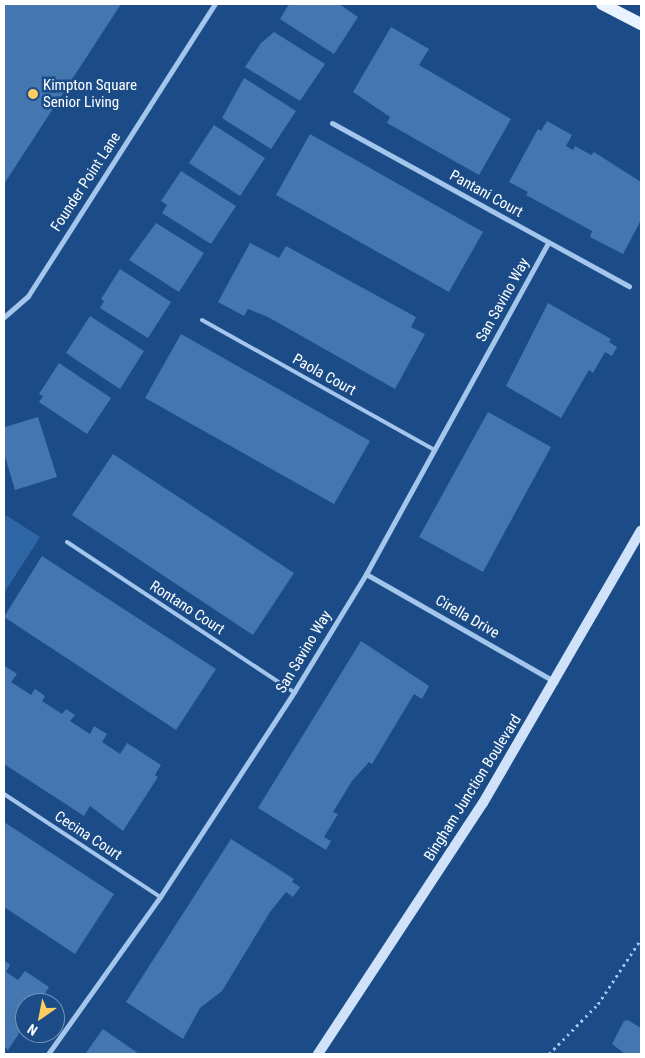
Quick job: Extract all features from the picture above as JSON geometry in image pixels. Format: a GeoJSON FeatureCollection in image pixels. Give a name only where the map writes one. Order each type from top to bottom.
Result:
{"type":"FeatureCollection","features":[{"type":"Feature","properties":{"kind":"main road"},"geometry":{"type":"LineString","coordinates":[[602,4],[641,24]]}},
{"type":"Feature","properties":{"kind":"main road","name":"Bingham Junction Boulevard"},"geometry":{"type":"LineString","coordinates":[[318,1054],[468,827],[556,682],[641,530]]}},
{"type":"Feature","properties":{"kind":"street","name":"Founder Point Lane"},"geometry":{"type":"LineString","coordinates":[[4,317],[28,296],[215,4]]}},
{"type":"Feature","properties":{"kind":"street","name":"Pantani Court"},"geometry":{"type":"LineString","coordinates":[[332,123],[629,286]]}},
{"type":"Feature","properties":{"kind":"street","name":"San Savino Way"},"geometry":{"type":"LineString","coordinates":[[48,1054],[160,897],[294,692],[366,574],[548,243]]}},
{"type":"Feature","properties":{"kind":"street","name":"Cirella Drive"},"geometry":{"type":"LineString","coordinates":[[366,574],[556,682]]}},
{"type":"Feature","properties":{"kind":"lane","name":"Paola Court"},"geometry":{"type":"LineString","coordinates":[[202,320],[435,450]]}},
{"type":"Feature","properties":{"kind":"lane","name":"Rontano Court"},"geometry":{"type":"LineString","coordinates":[[67,542],[294,692]]}},
{"type":"Feature","properties":{"kind":"lane","name":"Cecina Court"},"geometry":{"type":"LineString","coordinates":[[4,794],[160,897]]}},
{"type":"Feature","properties":{"kind":"path"},"geometry":{"type":"LineString","coordinates":[[549,1054],[598,1004],[641,938]]}},
{"type":"Feature","properties":{"kind":"shaded area"},"geometry":{"type":"Polygon","coordinates":[[[4,514],[40,537],[4,593],[4,514]]]}},
{"type":"Feature","properties":{"kind":"building","name":"Kimpton Square Senior Living"},"geometry":{"type":"Polygon","coordinates":[[[4,4],[121,4],[4,184],[4,4]]]}},
{"type":"Feature","properties":{"kind":"building"},"geometry":{"type":"Polygon","coordinates":[[[289,4],[339,4],[358,17],[334,54],[280,19],[289,4]]]}},
{"type":"Feature","properties":{"kind":"building"},"geometry":{"type":"Polygon","coordinates":[[[391,27],[429,49],[419,65],[511,119],[479,175],[387,123],[390,117],[353,92],[391,27]]]}},
{"type":"Feature","properties":{"kind":"building"},"geometry":{"type":"Polygon","coordinates":[[[274,32],[325,64],[300,101],[245,67],[261,43],[274,32]]]}},
{"type":"Feature","properties":{"kind":"building"},"geometry":{"type":"Polygon","coordinates":[[[244,78],[296,111],[271,149],[222,118],[244,78]]]}},
{"type":"Feature","properties":{"kind":"building"},"geometry":{"type":"Polygon","coordinates":[[[547,121],[572,135],[566,146],[573,150],[575,146],[591,155],[594,152],[641,182],[641,220],[623,254],[590,237],[592,231],[526,195],[528,192],[509,182],[538,129],[541,131],[547,121]]]}},
{"type":"Feature","properties":{"kind":"building"},"geometry":{"type":"Polygon","coordinates":[[[214,125],[265,158],[240,196],[189,163],[214,125]]]}},
{"type":"Feature","properties":{"kind":"building"},"geometry":{"type":"Polygon","coordinates":[[[310,134],[483,232],[449,292],[276,195],[310,134]]]}},
{"type":"Feature","properties":{"kind":"building"},"geometry":{"type":"Polygon","coordinates":[[[181,171],[236,206],[211,244],[162,213],[167,205],[161,201],[181,171]]]}},
{"type":"Feature","properties":{"kind":"building"},"geometry":{"type":"Polygon","coordinates":[[[156,223],[204,253],[179,292],[129,260],[156,223]]]}},
{"type":"Feature","properties":{"kind":"building"},"geometry":{"type":"Polygon","coordinates":[[[250,243],[279,258],[286,246],[416,317],[411,327],[425,334],[395,389],[268,317],[248,309],[244,316],[218,302],[250,243]]]}},
{"type":"Feature","properties":{"kind":"building"},"geometry":{"type":"Polygon","coordinates":[[[120,269],[171,302],[148,338],[100,308],[104,301],[101,299],[120,269]]]}},
{"type":"Feature","properties":{"kind":"building"},"geometry":{"type":"Polygon","coordinates":[[[548,303],[611,339],[609,342],[617,347],[612,356],[605,352],[593,373],[589,370],[561,418],[506,386],[548,303]]]}},
{"type":"Feature","properties":{"kind":"building"},"geometry":{"type":"Polygon","coordinates":[[[90,316],[144,351],[120,389],[66,353],[90,316]]]}},
{"type":"Feature","properties":{"kind":"building"},"geometry":{"type":"Polygon","coordinates":[[[181,334],[370,441],[334,504],[145,398],[181,334]]]}},
{"type":"Feature","properties":{"kind":"building"},"geometry":{"type":"Polygon","coordinates":[[[59,363],[111,398],[87,434],[39,402],[43,396],[39,394],[59,363]]]}},
{"type":"Feature","properties":{"kind":"building"},"geometry":{"type":"Polygon","coordinates":[[[488,412],[551,447],[483,572],[419,537],[488,412]]]}},
{"type":"Feature","properties":{"kind":"building"},"geometry":{"type":"Polygon","coordinates":[[[38,417],[57,477],[15,490],[4,453],[5,427],[38,417]]]}},
{"type":"Feature","properties":{"kind":"building"},"geometry":{"type":"Polygon","coordinates":[[[113,454],[294,573],[253,635],[72,515],[113,454]]]}},
{"type":"Feature","properties":{"kind":"building"},"geometry":{"type":"Polygon","coordinates":[[[42,556],[216,669],[176,730],[4,617],[42,556]]]}},
{"type":"Feature","properties":{"kind":"building"},"geometry":{"type":"Polygon","coordinates":[[[361,641],[429,686],[422,699],[414,694],[372,764],[369,762],[352,781],[333,812],[338,814],[324,837],[331,841],[326,850],[258,808],[361,641]]]}},
{"type":"Feature","properties":{"kind":"building"},"geometry":{"type":"Polygon","coordinates":[[[5,666],[17,674],[11,682],[31,695],[35,689],[45,696],[42,701],[62,714],[66,709],[75,715],[70,721],[90,734],[94,726],[107,734],[102,742],[120,754],[127,743],[161,765],[155,775],[158,777],[123,831],[90,806],[84,816],[4,764],[5,666]]]}},
{"type":"Feature","properties":{"kind":"building"},"geometry":{"type":"Polygon","coordinates":[[[4,822],[114,894],[75,954],[4,907],[4,822]]]}},
{"type":"Feature","properties":{"kind":"building"},"geometry":{"type":"Polygon","coordinates":[[[231,839],[294,879],[292,882],[300,887],[293,897],[286,892],[270,912],[222,991],[200,1008],[183,1039],[126,1002],[231,839]]]}},
{"type":"Feature","properties":{"kind":"building"},"geometry":{"type":"Polygon","coordinates":[[[4,960],[10,965],[6,972],[18,980],[25,971],[49,987],[45,993],[15,993],[15,1039],[8,1050],[4,1047],[4,960]]]}},
{"type":"Feature","properties":{"kind":"building"},"geometry":{"type":"Polygon","coordinates":[[[628,1020],[641,1028],[641,1054],[625,1054],[612,1044],[624,1021],[628,1020]]]}},
{"type":"Feature","properties":{"kind":"building"},"geometry":{"type":"Polygon","coordinates":[[[103,1029],[139,1054],[85,1054],[103,1029]]]}},
{"type":"Feature","properties":{"kind":"place","name":"Kimpton Square Senior Living"},"geometry":{"type":"Point","coordinates":[33,94]}}]}
